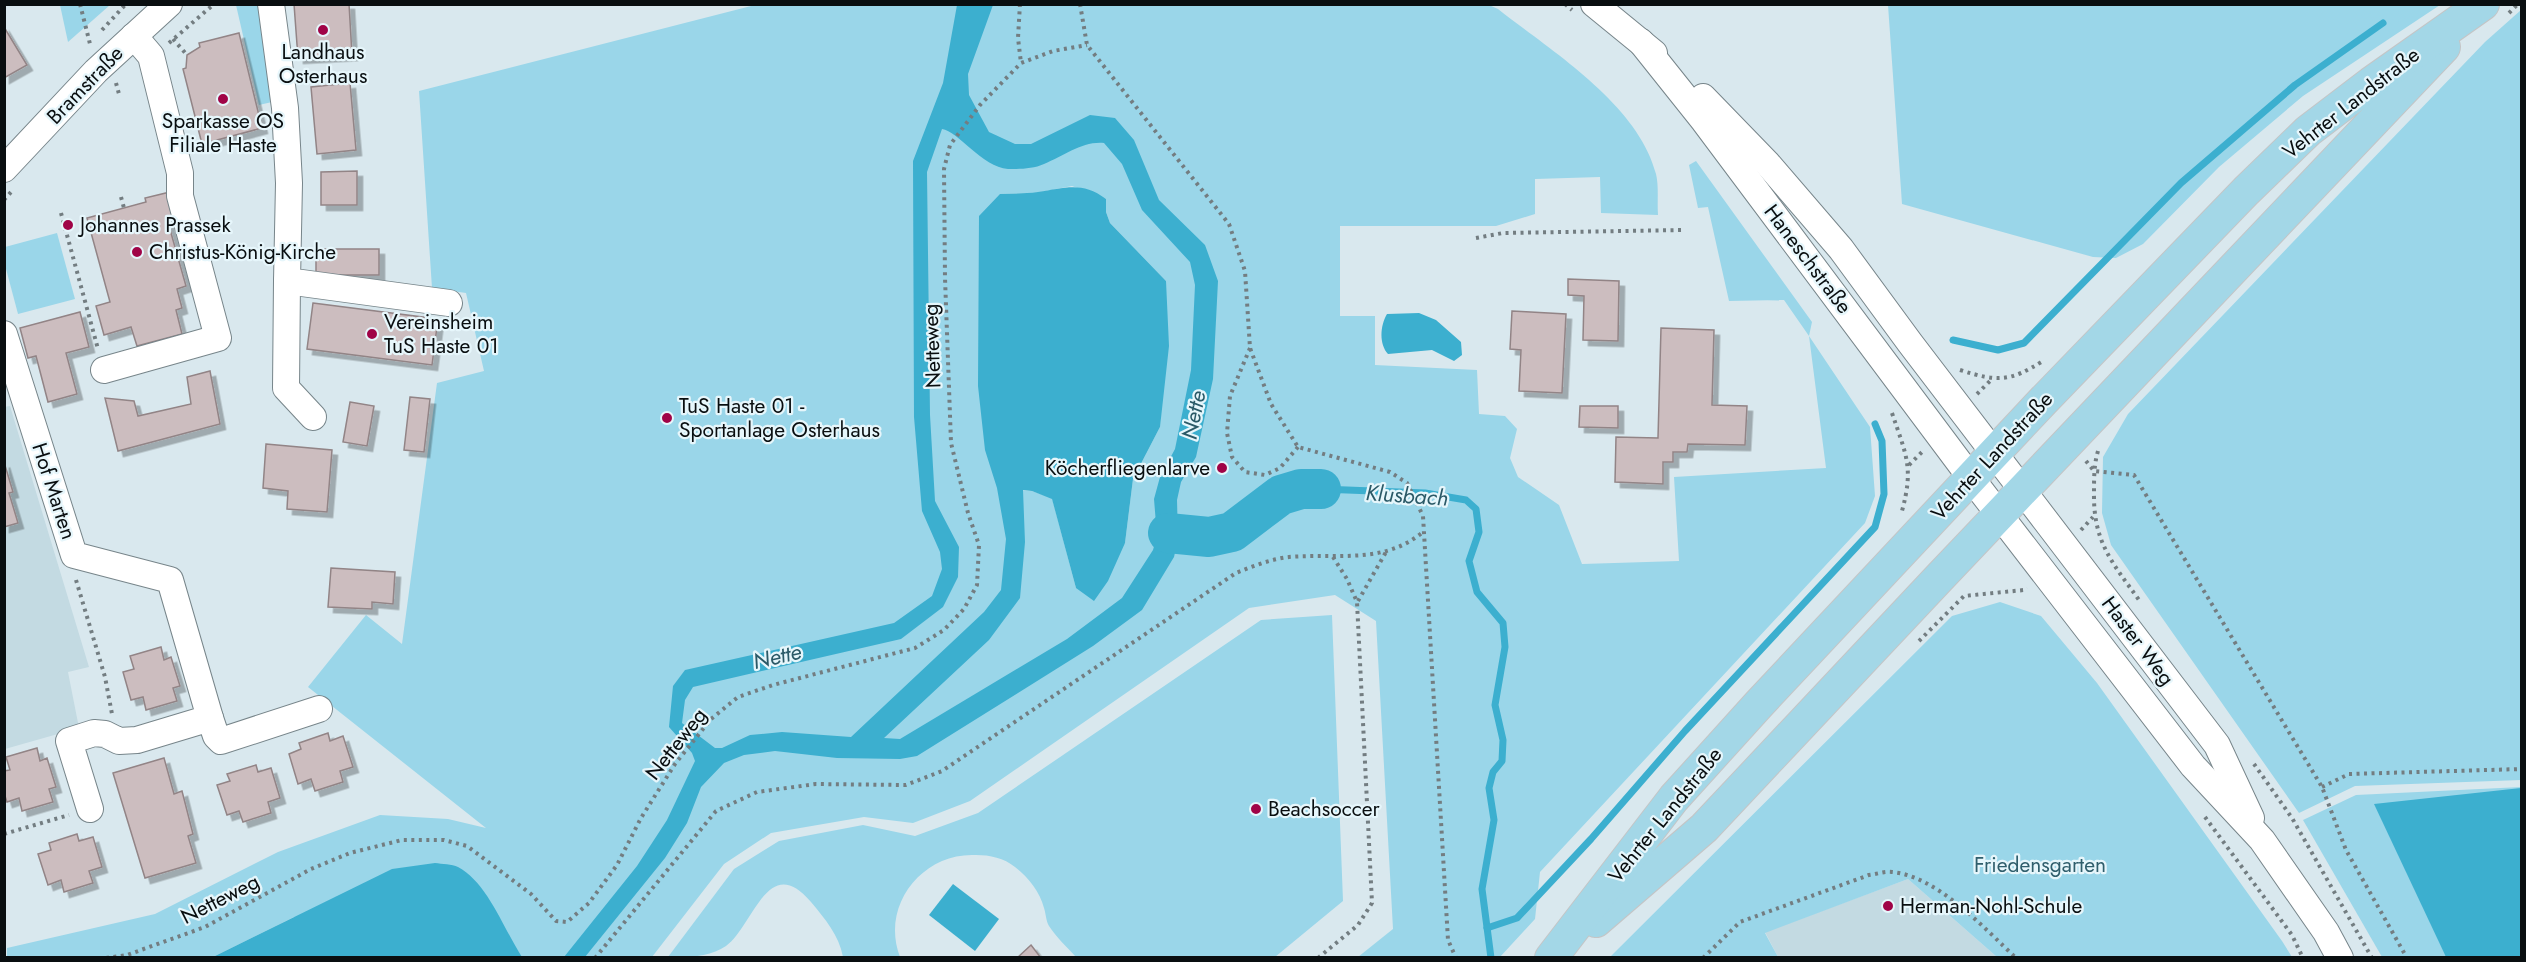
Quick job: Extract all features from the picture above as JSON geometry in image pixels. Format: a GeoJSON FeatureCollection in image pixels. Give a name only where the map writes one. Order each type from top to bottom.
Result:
{"type":"FeatureCollection","features":[{"type":"Feature","properties":{"kind":"main road","name":"Vehrter Landstraße"},"geometry":{"type":"LineString","coordinates":[[1552,957],[1674,798],[1759,704],[1971,478],[2246,191],[2308,131],[2370,83],[2483,4]]}},
{"type":"Feature","properties":{"kind":"main road","name":"Vehrter Landstraße"},"geometry":{"type":"LineString","coordinates":[[1552,957],[1704,828],[2483,4]]}},
{"type":"Feature","properties":{"kind":"street","name":"Bramstraße"},"geometry":{"type":"LineString","coordinates":[[4,169],[96,71],[169,4]]}},
{"type":"Feature","properties":{"kind":"street"},"geometry":{"type":"LineString","coordinates":[[271,4],[285,108],[289,183],[286,387],[313,417]]}},
{"type":"Feature","properties":{"kind":"street","name":"Haneschstraße"},"geometry":{"type":"LineString","coordinates":[[1594,4],[1707,100],[1767,163],[1834,240],[1910,343],[1996,453]]}},
{"type":"Feature","properties":{"kind":"street"},"geometry":{"type":"LineString","coordinates":[[104,370],[218,338],[180,196],[180,173],[151,56],[134,36]]}},
{"type":"Feature","properties":{"kind":"street","name":"Haneschstraße"},"geometry":{"type":"LineString","coordinates":[[1641,42],[1704,121],[1971,478]]}},
{"type":"Feature","properties":{"kind":"street"},"geometry":{"type":"LineString","coordinates":[[287,281],[449,303]]}},
{"type":"Feature","properties":{"kind":"street","name":"Hof Marten"},"geometry":{"type":"LineString","coordinates":[[4,334],[74,555],[170,580],[216,736],[221,741],[319,709]]}},
{"type":"Feature","properties":{"kind":"street","name":"Haster Weg"},"geometry":{"type":"LineString","coordinates":[[1996,453],[2217,745],[2262,840]]}},
{"type":"Feature","properties":{"kind":"street","name":"Haster Weg"},"geometry":{"type":"LineString","coordinates":[[1971,478],[2193,766],[2262,840],[2326,932],[2340,957]]}},
{"type":"Feature","properties":{"kind":"street"},"geometry":{"type":"LineString","coordinates":[[90,809],[69,741],[94,734],[105,734],[119,741],[137,740],[210,718]]}},
{"type":"Feature","properties":{"kind":"path"},"geometry":{"type":"LineString","coordinates":[[80,4],[90,45]]}},
{"type":"Feature","properties":{"kind":"path"},"geometry":{"type":"LineString","coordinates":[[1020,4],[1018,38],[1021,63]]}},
{"type":"Feature","properties":{"kind":"path"},"geometry":{"type":"LineString","coordinates":[[1080,4],[1087,45],[1229,224],[1245,271],[1250,348],[1270,404],[1298,447],[1390,472],[1407,483],[1423,516],[1448,940],[1456,957]]}},
{"type":"Feature","properties":{"kind":"path"},"geometry":{"type":"LineString","coordinates":[[173,39],[188,55]]}},
{"type":"Feature","properties":{"kind":"path","name":"Netteweg"},"geometry":{"type":"LineString","coordinates":[[106,957],[127,955],[205,927],[311,869],[350,853],[402,840],[444,840],[467,846],[531,894],[556,921],[567,922],[589,903],[617,865],[641,818],[675,764],[711,719],[738,697],[773,685],[915,648],[944,630],[964,609],[977,585],[979,544],[968,513],[951,443],[944,168],[950,145],[980,105],[1021,63],[1053,51],[1087,45]]}},
{"type":"Feature","properties":{"kind":"path"},"geometry":{"type":"LineString","coordinates":[[116,83],[119,94]]}},
{"type":"Feature","properties":{"kind":"path"},"geometry":{"type":"LineString","coordinates":[[121,197],[124,208]]}},
{"type":"Feature","properties":{"kind":"path"},"geometry":{"type":"LineString","coordinates":[[61,213],[104,370]]}},
{"type":"Feature","properties":{"kind":"path"},"geometry":{"type":"LineString","coordinates":[[1476,238],[1503,233],[1681,231]]}},
{"type":"Feature","properties":{"kind":"path"},"geometry":{"type":"LineString","coordinates":[[1250,348],[1230,396],[1227,433],[1232,457],[1245,472],[1265,475],[1280,468],[1298,447]]}},
{"type":"Feature","properties":{"kind":"path"},"geometry":{"type":"LineString","coordinates":[[1991,380],[2022,373]]}},
{"type":"Feature","properties":{"kind":"path"},"geometry":{"type":"LineString","coordinates":[[1908,487],[1909,465]]}},
{"type":"Feature","properties":{"kind":"path"},"geometry":{"type":"LineString","coordinates":[[2093,518],[2094,471],[2134,475],[2322,787],[2346,850],[2407,957]]}},
{"type":"Feature","properties":{"kind":"path"},"geometry":{"type":"LineString","coordinates":[[595,957],[716,811],[758,792],[816,784],[906,785],[942,771],[1236,573],[1259,564],[1289,557],[1333,557],[1386,552],[1408,544],[1423,532]]}},
{"type":"Feature","properties":{"kind":"path"},"geometry":{"type":"LineString","coordinates":[[1357,602],[1386,552]]}},
{"type":"Feature","properties":{"kind":"path"},"geometry":{"type":"LineString","coordinates":[[74,555],[75,577],[105,677],[112,716],[112,737]]}},
{"type":"Feature","properties":{"kind":"path"},"geometry":{"type":"LineString","coordinates":[[1318,957],[1358,925],[1372,903],[1357,602],[1347,579],[1333,557]]}},
{"type":"Feature","properties":{"kind":"path"},"geometry":{"type":"LineString","coordinates":[[1964,597],[2024,590]]}},
{"type":"Feature","properties":{"kind":"path"},"geometry":{"type":"LineString","coordinates":[[2322,787],[2349,774],[2522,769]]}},
{"type":"Feature","properties":{"kind":"path"},"geometry":{"type":"LineString","coordinates":[[4,834],[90,809]]}},
{"type":"Feature","properties":{"kind":"path"},"geometry":{"type":"LineString","coordinates":[[1703,957],[1740,922],[1869,875],[1890,872],[1922,880],[1959,906],[2016,957]]}},
{"type":"Feature","properties":{"kind":"shaded area"},"geometry":{"type":"Polygon","coordinates":[[[10,406],[89,667],[68,672],[79,728],[5,749],[4,407],[10,406]]]}},
{"type":"Feature","properties":{"kind":"shaded area","name":"Herman-Nohl-Schule"},"geometry":{"type":"Polygon","coordinates":[[[1908,879],[1997,957],[1778,957],[1765,932],[1908,879]]]}},
{"type":"Feature","properties":{"kind":"green space"},"geometry":{"type":"Polygon","coordinates":[[[60,4],[110,5],[68,42],[60,4]]]}},
{"type":"Feature","properties":{"kind":"green space"},"geometry":{"type":"Polygon","coordinates":[[[1888,4],[2440,5],[2303,96],[2219,167],[2143,244],[2116,258],[2093,257],[1902,204],[1888,4]]]}},
{"type":"Feature","properties":{"kind":"green space"},"geometry":{"type":"Polygon","coordinates":[[[236,5],[261,5],[272,102],[259,105],[236,5]]]}},
{"type":"Feature","properties":{"kind":"green space"},"geometry":{"type":"Polygon","coordinates":[[[755,5],[1489,5],[1498,9],[1567,61],[1612,102],[1631,125],[1646,149],[1656,174],[1658,215],[1601,213],[1600,177],[1535,179],[1535,214],[1496,226],[1340,226],[1340,316],[1375,316],[1375,365],[1477,370],[1479,414],[1505,416],[1517,429],[1510,458],[1518,477],[1559,505],[1582,564],[1679,561],[1674,477],[1826,468],[1809,336],[1870,427],[1875,496],[1865,523],[1540,872],[1535,919],[1500,957],[1358,957],[1393,929],[1376,621],[1335,595],[1249,608],[970,801],[913,823],[864,817],[771,833],[724,864],[652,957],[522,957],[508,936],[294,917],[213,957],[7,958],[7,948],[155,914],[278,852],[380,815],[448,819],[486,828],[308,687],[366,615],[402,644],[437,383],[484,371],[466,293],[432,288],[419,91],[755,5]],[[1072,186],[1036,193],[1000,194],[997,488],[1032,491],[1052,498],[1076,588],[1125,543],[1133,479],[1160,427],[1166,281],[1110,223],[1106,212],[1106,199],[1072,186]]]}},
{"type":"Feature","properties":{"kind":"green space"},"geometry":{"type":"Polygon","coordinates":[[[2521,10],[2521,780],[2355,786],[2299,813],[2111,545],[2102,513],[2103,457],[2128,414],[2485,42],[2521,10]]]}},
{"type":"Feature","properties":{"kind":"green space"},"geometry":{"type":"Polygon","coordinates":[[[1696,161],[1812,322],[1809,336],[1784,300],[1729,301],[1708,207],[1698,208],[1689,165],[1696,161]]]}},
{"type":"Feature","properties":{"kind":"green space"},"geometry":{"type":"Polygon","coordinates":[[[57,233],[75,299],[18,314],[5,265],[5,247],[57,233]]]}},
{"type":"Feature","properties":{"kind":"green space","name":"Friedensgarten"},"geometry":{"type":"Polygon","coordinates":[[[2000,602],[2041,616],[2097,683],[2292,957],[1997,957],[1908,879],[1765,933],[1778,957],[1610,957],[1952,616],[2000,602]]]}},
{"type":"Feature","properties":{"kind":"green space"},"geometry":{"type":"Polygon","coordinates":[[[1332,615],[1343,901],[1275,957],[1076,957],[1049,926],[1040,896],[1024,875],[1002,859],[976,855],[957,856],[939,862],[923,872],[911,885],[901,901],[896,919],[895,938],[900,957],[843,957],[835,934],[816,908],[796,888],[784,884],[773,888],[763,897],[736,936],[720,950],[706,955],[668,957],[734,869],[779,841],[863,825],[915,836],[978,813],[1261,620],[1332,615]]]}},
{"type":"Feature","properties":{"kind":"green space"},"geometry":{"type":"Polygon","coordinates":[[[2521,787],[2521,957],[2382,957],[2303,820],[2356,795],[2521,787]]]}},
{"type":"Feature","properties":{"kind":"water","name":"Nette"},"geometry":{"type":"Polygon","coordinates":[[[957,5],[993,5],[968,74],[969,95],[989,132],[1015,144],[1031,144],[1090,115],[1115,118],[1134,140],[1159,200],[1205,245],[1218,281],[1213,379],[1196,457],[1181,482],[1177,500],[1178,539],[1174,557],[1142,610],[1093,646],[917,756],[900,759],[837,758],[775,751],[744,755],[724,763],[701,787],[687,823],[665,858],[585,957],[564,957],[637,866],[667,820],[695,761],[692,753],[669,727],[673,686],[685,670],[894,623],[932,596],[942,569],[940,552],[922,511],[914,417],[913,161],[943,83],[957,5]],[[942,129],[927,172],[930,415],[935,501],[959,547],[958,577],[943,607],[901,639],[693,687],[685,700],[682,723],[715,748],[722,748],[750,735],[782,732],[851,737],[984,612],[1001,590],[1006,539],[997,488],[985,450],[978,386],[979,216],[1000,194],[1033,193],[1073,187],[1097,193],[1106,199],[1106,212],[1110,223],[1166,281],[1169,346],[1160,427],[1133,479],[1125,543],[1108,581],[1094,601],[1076,588],[1052,499],[1023,490],[1025,542],[1020,598],[989,640],[884,738],[900,739],[1067,639],[1122,598],[1153,550],[1157,536],[1154,499],[1160,477],[1175,449],[1191,370],[1195,285],[1190,262],[1142,210],[1122,164],[1104,143],[1088,144],[1035,167],[1008,169],[989,162],[948,131],[942,129]]]}},
{"type":"Feature","properties":{"kind":"water"},"geometry":{"type":"Polygon","coordinates":[[[1419,313],[1436,320],[1461,342],[1462,355],[1454,361],[1432,350],[1388,354],[1383,345],[1382,335],[1387,314],[1419,313]]]}},
{"type":"Feature","properties":{"kind":"water"},"geometry":{"type":"Polygon","coordinates":[[[2521,788],[2521,957],[2446,957],[2374,804],[2521,788]]]}},
{"type":"Feature","properties":{"kind":"water"},"geometry":{"type":"Polygon","coordinates":[[[435,863],[458,867],[469,874],[487,895],[522,957],[213,957],[392,869],[435,863]]]}},
{"type":"Feature","properties":{"kind":"water"},"geometry":{"type":"Polygon","coordinates":[[[953,884],[999,919],[975,951],[929,915],[953,884]]]}},
{"type":"Feature","properties":{"kind":"building","name":"Landhaus Osterhaus"},"geometry":{"type":"Polygon","coordinates":[[[294,4],[349,4],[352,55],[298,58],[294,4]]]}},
{"type":"Feature","properties":{"kind":"building"},"geometry":{"type":"Polygon","coordinates":[[[4,27],[27,65],[4,78],[4,27]]]}},
{"type":"Feature","properties":{"kind":"building","name":"Sparkasse OS Filiale Haste"},"geometry":{"type":"Polygon","coordinates":[[[239,33],[262,128],[202,144],[183,69],[186,68],[187,55],[200,47],[199,43],[239,33]]]}},
{"type":"Feature","properties":{"kind":"building"},"geometry":{"type":"Polygon","coordinates":[[[350,83],[356,150],[317,154],[311,87],[350,83]]]}},
{"type":"Feature","properties":{"kind":"building"},"geometry":{"type":"Polygon","coordinates":[[[357,171],[357,205],[321,205],[321,172],[357,171]]]}},
{"type":"Feature","properties":{"kind":"building","name":"Christus-König-Kirche"},"geometry":{"type":"Polygon","coordinates":[[[170,192],[176,216],[167,219],[186,286],[177,289],[182,308],[176,310],[182,334],[137,346],[131,327],[104,335],[96,306],[110,302],[87,218],[146,202],[145,198],[170,192]]]}},
{"type":"Feature","properties":{"kind":"building"},"geometry":{"type":"Polygon","coordinates":[[[316,249],[379,249],[379,275],[316,275],[316,249]]]}},
{"type":"Feature","properties":{"kind":"building"},"geometry":{"type":"Polygon","coordinates":[[[1568,279],[1619,281],[1618,341],[1583,340],[1584,296],[1568,295],[1568,279]]]}},
{"type":"Feature","properties":{"kind":"building","name":"Vereinsheim TuS Haste 01"},"geometry":{"type":"Polygon","coordinates":[[[313,303],[438,319],[432,365],[307,349],[313,303]]]}},
{"type":"Feature","properties":{"kind":"building"},"geometry":{"type":"Polygon","coordinates":[[[1512,311],[1566,314],[1562,393],[1519,391],[1521,350],[1510,349],[1512,311]]]}},
{"type":"Feature","properties":{"kind":"building"},"geometry":{"type":"Polygon","coordinates":[[[80,312],[89,347],[66,353],[77,394],[48,402],[36,356],[28,358],[20,328],[80,312]]]}},
{"type":"Feature","properties":{"kind":"building"},"geometry":{"type":"Polygon","coordinates":[[[1661,328],[1714,330],[1712,405],[1747,406],[1745,445],[1688,444],[1687,452],[1673,452],[1673,462],[1663,462],[1663,484],[1615,482],[1616,437],[1658,438],[1661,328]]]}},
{"type":"Feature","properties":{"kind":"building"},"geometry":{"type":"Polygon","coordinates":[[[210,371],[220,424],[118,451],[105,398],[134,401],[138,416],[191,404],[187,377],[210,371]]]}},
{"type":"Feature","properties":{"kind":"building"},"geometry":{"type":"Polygon","coordinates":[[[410,397],[430,399],[424,452],[404,450],[410,397]]]}},
{"type":"Feature","properties":{"kind":"building"},"geometry":{"type":"Polygon","coordinates":[[[350,402],[374,406],[367,446],[343,442],[350,402]]]}},
{"type":"Feature","properties":{"kind":"building"},"geometry":{"type":"Polygon","coordinates":[[[1580,406],[1618,406],[1618,428],[1579,427],[1580,406]]]}},
{"type":"Feature","properties":{"kind":"building"},"geometry":{"type":"Polygon","coordinates":[[[266,444],[332,450],[327,512],[287,509],[288,491],[263,488],[266,444]]]}},
{"type":"Feature","properties":{"kind":"building"},"geometry":{"type":"Polygon","coordinates":[[[4,462],[13,492],[9,493],[18,523],[4,527],[4,462]]]}},
{"type":"Feature","properties":{"kind":"building"},"geometry":{"type":"Polygon","coordinates":[[[331,568],[395,572],[393,604],[372,602],[372,609],[328,607],[331,568]]]}},
{"type":"Feature","properties":{"kind":"building"},"geometry":{"type":"Polygon","coordinates":[[[161,647],[164,660],[171,657],[180,686],[173,688],[177,701],[146,710],[143,697],[131,700],[123,672],[134,669],[130,656],[161,647]]]}},
{"type":"Feature","properties":{"kind":"building"},"geometry":{"type":"Polygon","coordinates":[[[328,733],[330,741],[343,736],[353,767],[340,771],[343,782],[315,791],[311,779],[298,784],[289,754],[301,749],[299,743],[328,733]]]}},
{"type":"Feature","properties":{"kind":"building"},"geometry":{"type":"Polygon","coordinates":[[[37,748],[40,761],[47,758],[56,787],[49,789],[53,802],[22,811],[19,798],[7,802],[4,793],[4,771],[10,770],[6,757],[37,748]]]}},
{"type":"Feature","properties":{"kind":"building"},"geometry":{"type":"Polygon","coordinates":[[[164,758],[174,794],[182,791],[193,834],[188,836],[196,863],[145,878],[113,773],[164,758]]]}},
{"type":"Feature","properties":{"kind":"building"},"geometry":{"type":"Polygon","coordinates":[[[256,765],[258,772],[271,768],[280,798],[268,802],[271,813],[243,822],[239,811],[227,815],[217,785],[230,781],[227,774],[256,765]]]}},
{"type":"Feature","properties":{"kind":"building"},"geometry":{"type":"Polygon","coordinates":[[[77,834],[79,841],[93,837],[102,867],[89,871],[93,883],[64,892],[61,880],[48,885],[38,854],[51,850],[49,843],[77,834]]]}},
{"type":"Feature","properties":{"kind":"building"},"geometry":{"type":"Polygon","coordinates":[[[1031,945],[1041,958],[1017,958],[1031,945]]]}},
{"type":"Feature","properties":{"kind":"waterway"},"geometry":{"type":"LineString","coordinates":[[1953,340],[1998,350],[2024,343],[2181,183],[2295,85],[2383,23]]}},
{"type":"Feature","properties":{"kind":"waterway"},"geometry":{"type":"LineString","coordinates":[[1487,928],[1517,918],[1591,839],[1685,731],[1875,527],[1884,494],[1882,441],[1875,424]]}},
{"type":"Feature","properties":{"kind":"waterway","name":"Klusbach"},"geometry":{"type":"LineString","coordinates":[[1168,533],[1209,537],[1232,532],[1281,495],[1301,489],[1321,489]]}},
{"type":"Feature","properties":{"kind":"waterway","name":"Klusbach"},"geometry":{"type":"LineString","coordinates":[[1321,489],[1425,493],[1466,500],[1476,509],[1479,532],[1469,561],[1477,592],[1503,623],[1505,647],[1495,705],[1503,740],[1502,761],[1493,772],[1489,788],[1494,820],[1482,889],[1491,958]]}},
{"type":"Feature","properties":{"kind":"place","name":"Landhaus Osterhaus"},"geometry":{"type":"Point","coordinates":[323,30]}},
{"type":"Feature","properties":{"kind":"place","name":"Sparkasse OS Filiale Haste"},"geometry":{"type":"Point","coordinates":[223,99]}},
{"type":"Feature","properties":{"kind":"place","name":"Johannes Prassek"},"geometry":{"type":"Point","coordinates":[68,225]}},
{"type":"Feature","properties":{"kind":"place","name":"Christus-König-Kirche"},"geometry":{"type":"Point","coordinates":[137,252]}},
{"type":"Feature","properties":{"kind":"place","name":"Vereinsheim TuS Haste 01"},"geometry":{"type":"Point","coordinates":[372,334]}},
{"type":"Feature","properties":{"kind":"place","name":"TuS Haste 01 - Sportanlage Osterhaus"},"geometry":{"type":"Point","coordinates":[667,418]}},
{"type":"Feature","properties":{"kind":"place","name":"Köcherfliegenlarve"},"geometry":{"type":"Point","coordinates":[1222,468]}},
{"type":"Feature","properties":{"kind":"place","name":"Beachsoccer"},"geometry":{"type":"Point","coordinates":[1256,809]}},
{"type":"Feature","properties":{"kind":"place","name":"Herman-Nohl-Schule"},"geometry":{"type":"Point","coordinates":[1888,906]}}]}
